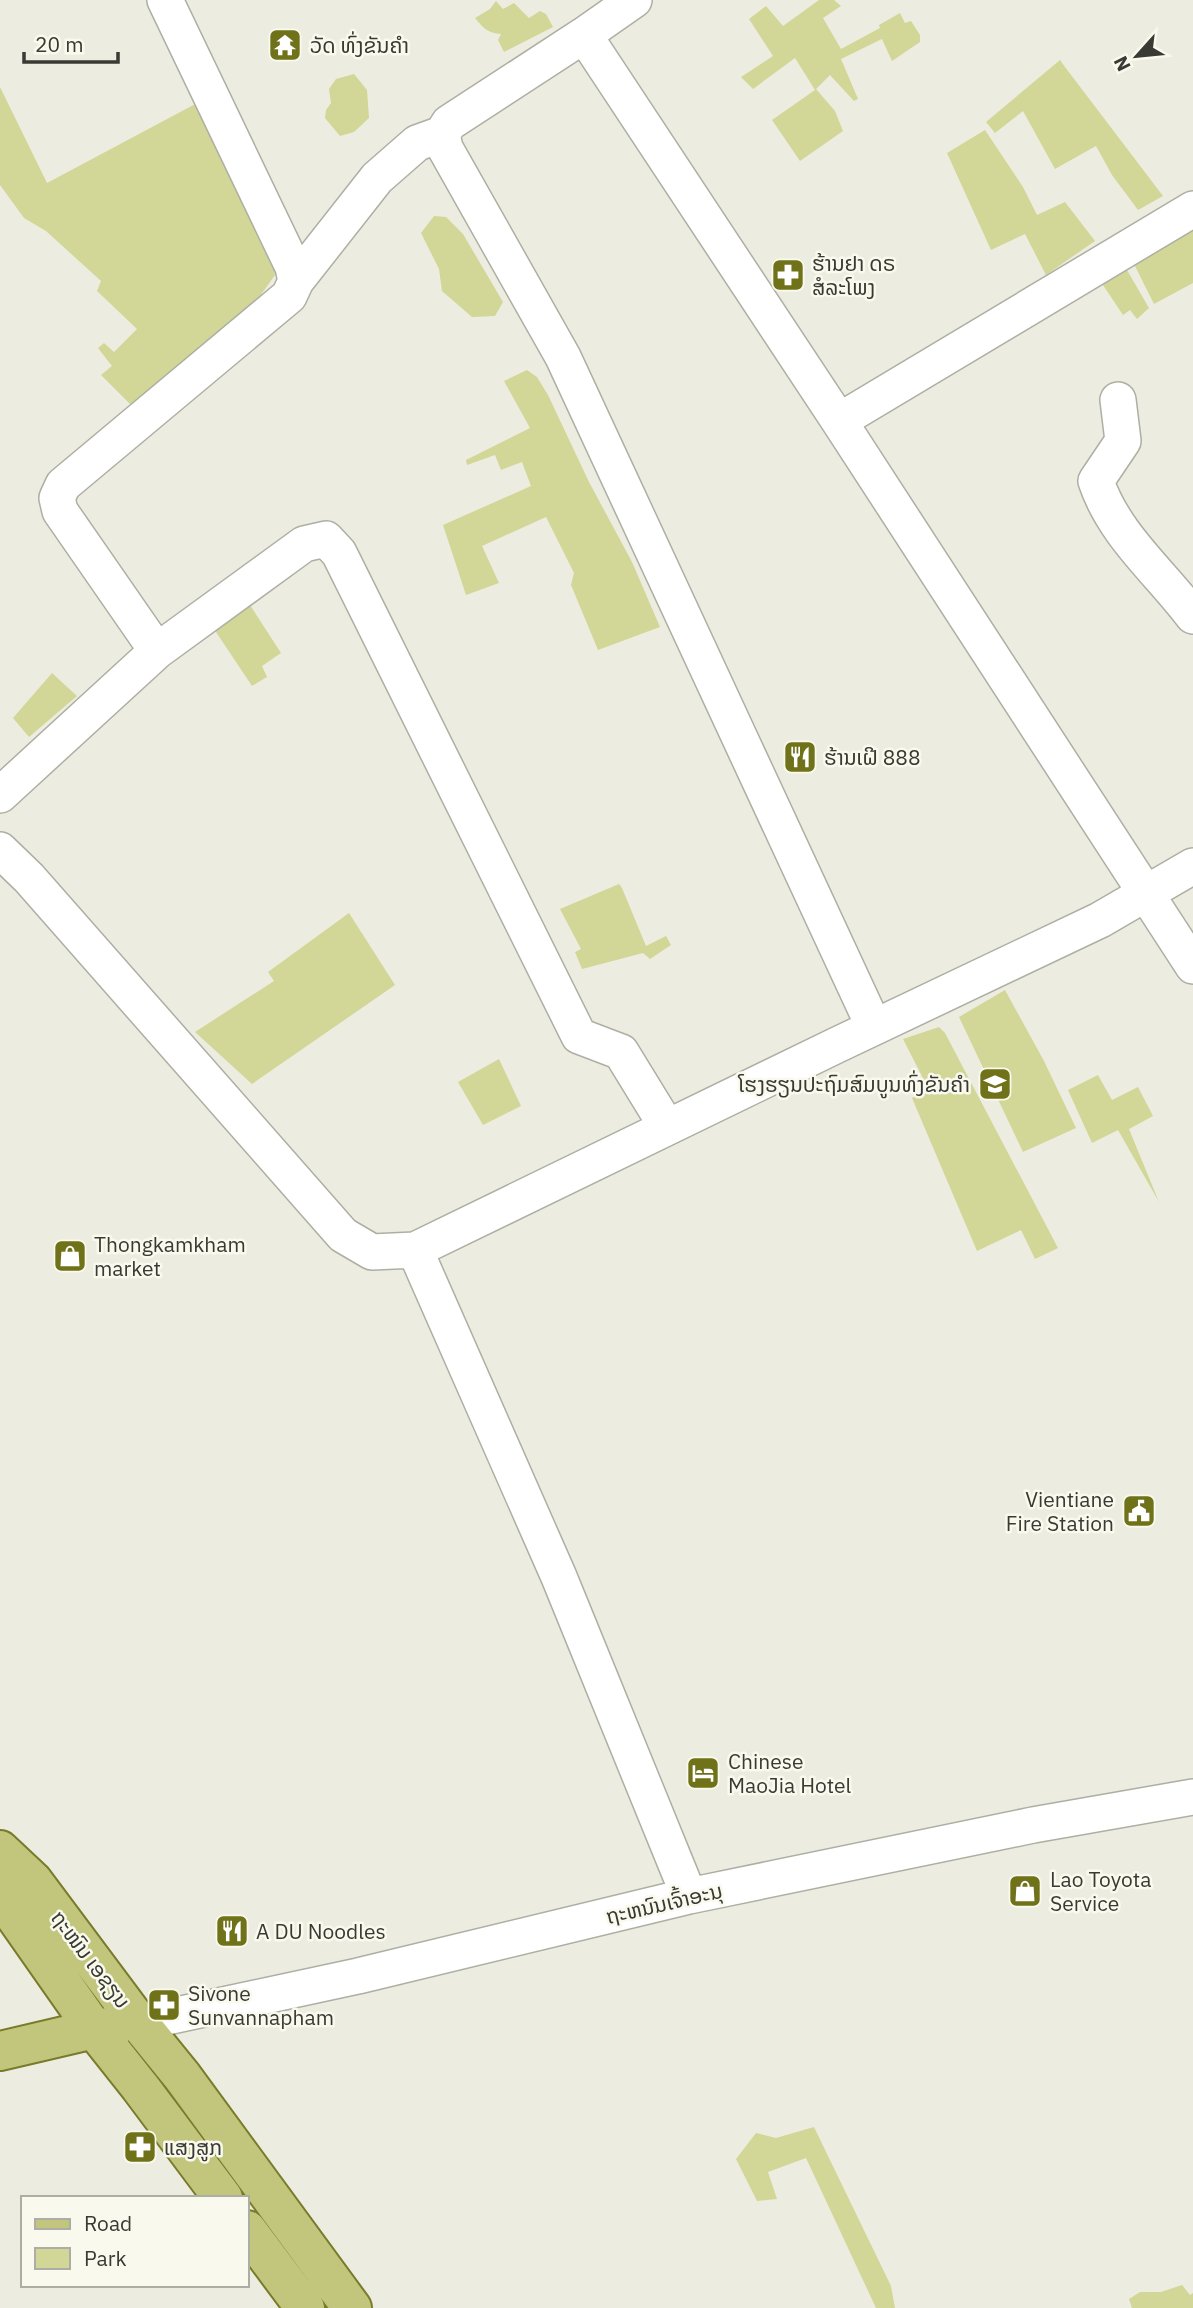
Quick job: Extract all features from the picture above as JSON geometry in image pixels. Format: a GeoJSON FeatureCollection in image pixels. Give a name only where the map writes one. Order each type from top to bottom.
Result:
{"type":"FeatureCollection","features":[{"type":"Feature","properties":{"kind":"main road","name":"ຖະໜົນ ເອຊຽນ"},"geometry":{"type":"LineString","coordinates":[[0,1850],[33,1881],[182,2076],[352,2308]]}},
{"type":"Feature","properties":{"kind":"main road","name":"ຖະໜົນ ເອຊຽນ"},"geometry":{"type":"LineString","coordinates":[[0,1895],[94,2029],[221,2196]]}},
{"type":"Feature","properties":{"kind":"main road"},"geometry":{"type":"LineString","coordinates":[[0,2051],[94,2029],[139,2023]]}},
{"type":"Feature","properties":{"kind":"main road"},"geometry":{"type":"LineString","coordinates":[[248,2231],[305,2308]]}},
{"type":"Feature","properties":{"kind":"street"},"geometry":{"type":"LineString","coordinates":[[165,0],[293,267],[296,281]]}},
{"type":"Feature","properties":{"kind":"street"},"geometry":{"type":"LineString","coordinates":[[157,652],[60,511],[57,498],[63,485],[289,296],[296,281],[377,178],[417,143],[442,134],[449,123],[584,36],[634,0]]}},
{"type":"Feature","properties":{"kind":"street"},"geometry":{"type":"LineString","coordinates":[[584,36],[839,421],[1193,966]]}},
{"type":"Feature","properties":{"kind":"street"},"geometry":{"type":"LineString","coordinates":[[442,134],[444,148],[563,358],[874,1027]]}},
{"type":"Feature","properties":{"kind":"street"},"geometry":{"type":"LineString","coordinates":[[839,421],[1193,209]]}},
{"type":"Feature","properties":{"kind":"street"},"geometry":{"type":"LineString","coordinates":[[1118,400],[1123,441],[1096,481],[1100,495],[1143,559],[1165,580],[1193,616]]}},
{"type":"Feature","properties":{"kind":"street"},"geometry":{"type":"LineString","coordinates":[[0,796],[157,652],[304,544],[326,539],[339,553],[579,1036],[596,1045],[621,1052],[667,1128]]}},
{"type":"Feature","properties":{"kind":"street"},"geometry":{"type":"LineString","coordinates":[[0,850],[29,878],[343,1235],[372,1252],[415,1250],[1100,920],[1193,866]]}},
{"type":"Feature","properties":{"kind":"street"},"geometry":{"type":"LineString","coordinates":[[415,1250],[559,1577],[690,1896]]}},
{"type":"Feature","properties":{"kind":"street","name":"ຖະຫນົນເຈົ້າອະນຸ"},"geometry":{"type":"LineString","coordinates":[[139,2023],[358,1976],[690,1896],[1033,1825],[1193,1797]]}},
{"type":"Feature","properties":{"kind":"green space"},"geometry":{"type":"Polygon","coordinates":[[[819,0],[834,0],[841,6],[823,18],[841,49],[880,28],[879,25],[900,13],[905,23],[911,21],[920,35],[920,42],[892,61],[882,39],[841,59],[858,99],[854,101],[830,75],[816,89],[835,111],[843,131],[800,161],[772,120],[815,90],[795,58],[753,89],[741,77],[773,56],[749,19],[766,6],[783,26],[819,0]]]}},
{"type":"Feature","properties":{"kind":"green space"},"geometry":{"type":"Polygon","coordinates":[[[496,1],[503,9],[514,3],[529,18],[540,11],[546,14],[553,27],[504,52],[498,40],[501,34],[486,29],[475,18],[490,9],[496,1]]]}},
{"type":"Feature","properties":{"kind":"green space"},"geometry":{"type":"Polygon","coordinates":[[[1060,60],[1163,196],[1138,210],[1112,175],[1096,146],[1055,169],[1023,111],[995,133],[986,122],[1060,60]]]}},
{"type":"Feature","properties":{"kind":"green space"},"geometry":{"type":"Polygon","coordinates":[[[354,74],[367,90],[369,118],[354,132],[340,136],[325,118],[331,103],[329,89],[336,79],[354,74]]]}},
{"type":"Feature","properties":{"kind":"green space"},"geometry":{"type":"Polygon","coordinates":[[[0,87],[47,183],[199,102],[271,250],[275,275],[260,296],[132,406],[101,375],[112,366],[98,348],[104,343],[114,352],[137,329],[97,291],[101,281],[46,231],[24,218],[0,185],[0,87]]]}},
{"type":"Feature","properties":{"kind":"green space"},"geometry":{"type":"Polygon","coordinates":[[[985,130],[1023,187],[1037,215],[1065,202],[1095,241],[1046,275],[1025,234],[991,250],[947,153],[985,130]]]}},
{"type":"Feature","properties":{"kind":"green space"},"geometry":{"type":"Polygon","coordinates":[[[434,216],[446,217],[463,234],[503,302],[495,316],[472,317],[442,291],[439,269],[421,233],[434,216]]]}},
{"type":"Feature","properties":{"kind":"green space"},"geometry":{"type":"Polygon","coordinates":[[[1193,226],[1193,283],[1154,304],[1132,260],[1193,226]]]}},
{"type":"Feature","properties":{"kind":"green space"},"geometry":{"type":"Polygon","coordinates":[[[1127,270],[1149,308],[1137,319],[1130,310],[1123,315],[1101,282],[1127,270]]]}},
{"type":"Feature","properties":{"kind":"green space"},"geometry":{"type":"Polygon","coordinates":[[[527,370],[537,377],[548,395],[589,482],[632,562],[660,627],[598,650],[571,585],[574,573],[546,517],[482,546],[499,583],[466,595],[443,525],[531,486],[522,462],[501,470],[495,455],[467,465],[466,460],[530,428],[504,381],[527,370]]]}},
{"type":"Feature","properties":{"kind":"green space"},"geometry":{"type":"Polygon","coordinates":[[[248,602],[281,653],[262,666],[267,677],[252,686],[212,626],[248,602]]]}},
{"type":"Feature","properties":{"kind":"green space"},"geometry":{"type":"Polygon","coordinates":[[[52,673],[77,696],[29,737],[13,718],[52,673]]]}},
{"type":"Feature","properties":{"kind":"green space"},"geometry":{"type":"Polygon","coordinates":[[[619,884],[646,946],[666,936],[671,945],[650,959],[643,953],[582,969],[575,952],[581,949],[560,909],[619,884]]]}},
{"type":"Feature","properties":{"kind":"green space"},"geometry":{"type":"Polygon","coordinates":[[[349,913],[395,985],[252,1084],[195,1032],[274,981],[268,972],[349,913]]]}},
{"type":"Feature","properties":{"kind":"green space"},"geometry":{"type":"Polygon","coordinates":[[[1005,990],[1044,1061],[1076,1128],[1023,1152],[959,1017],[1005,990]]]}},
{"type":"Feature","properties":{"kind":"green space"},"geometry":{"type":"Polygon","coordinates":[[[939,1027],[945,1033],[1058,1248],[1035,1259],[1021,1230],[977,1251],[912,1098],[928,1088],[903,1039],[939,1027]]]}},
{"type":"Feature","properties":{"kind":"green space"},"geometry":{"type":"Polygon","coordinates":[[[499,1059],[521,1106],[483,1125],[458,1082],[499,1059]]]}},
{"type":"Feature","properties":{"kind":"green space"},"geometry":{"type":"Polygon","coordinates":[[[1098,1075],[1112,1100],[1138,1087],[1153,1116],[1129,1129],[1159,1202],[1118,1130],[1092,1143],[1068,1090],[1098,1075]]]}},
{"type":"Feature","properties":{"kind":"green space"},"geometry":{"type":"Polygon","coordinates":[[[814,2127],[891,2286],[895,2308],[876,2308],[806,2158],[768,2172],[777,2199],[757,2201],[736,2159],[756,2133],[776,2138],[814,2127]]]}},
{"type":"Feature","properties":{"kind":"green space"},"geometry":{"type":"Polygon","coordinates":[[[1182,2285],[1190,2295],[1193,2293],[1193,2308],[1132,2308],[1129,2299],[1140,2292],[1161,2292],[1182,2285]]]}},
{"type":"Feature","properties":{"kind":"place","name":"ວັດ ທົ່ງຂັນຄຳ"},"geometry":{"type":"Point","coordinates":[285,45]}},
{"type":"Feature","properties":{"kind":"place","name":"ຮ້ານຢາ ດຣ ສໍລະໂພງ"},"geometry":{"type":"Point","coordinates":[788,275]}},
{"type":"Feature","properties":{"kind":"place","name":"ຮ້ານເຝີ 888"},"geometry":{"type":"Point","coordinates":[800,757]}},
{"type":"Feature","properties":{"kind":"place","name":"ໂຮງຮຽນປະຖົມສົມບູນທົ່ງຂັນຄຳ"},"geometry":{"type":"Point","coordinates":[995,1084]}},
{"type":"Feature","properties":{"kind":"place","name":"Thongkamkham market"},"geometry":{"type":"Point","coordinates":[70,1256]}},
{"type":"Feature","properties":{"kind":"place","name":"Vientiane Fire Station"},"geometry":{"type":"Point","coordinates":[1139,1511]}},
{"type":"Feature","properties":{"kind":"place","name":"Chinese MaoJia Hotel"},"geometry":{"type":"Point","coordinates":[703,1773]}},
{"type":"Feature","properties":{"kind":"place","name":"Lao Toyota Service"},"geometry":{"type":"Point","coordinates":[1025,1891]}},
{"type":"Feature","properties":{"kind":"place","name":"A DU Noodles"},"geometry":{"type":"Point","coordinates":[232,1931]}},
{"type":"Feature","properties":{"kind":"place","name":"Sivone Sunvannapham"},"geometry":{"type":"Point","coordinates":[164,2005]}},
{"type":"Feature","properties":{"kind":"place","name":"ແສງສູກ"},"geometry":{"type":"Point","coordinates":[140,2147]}}]}
